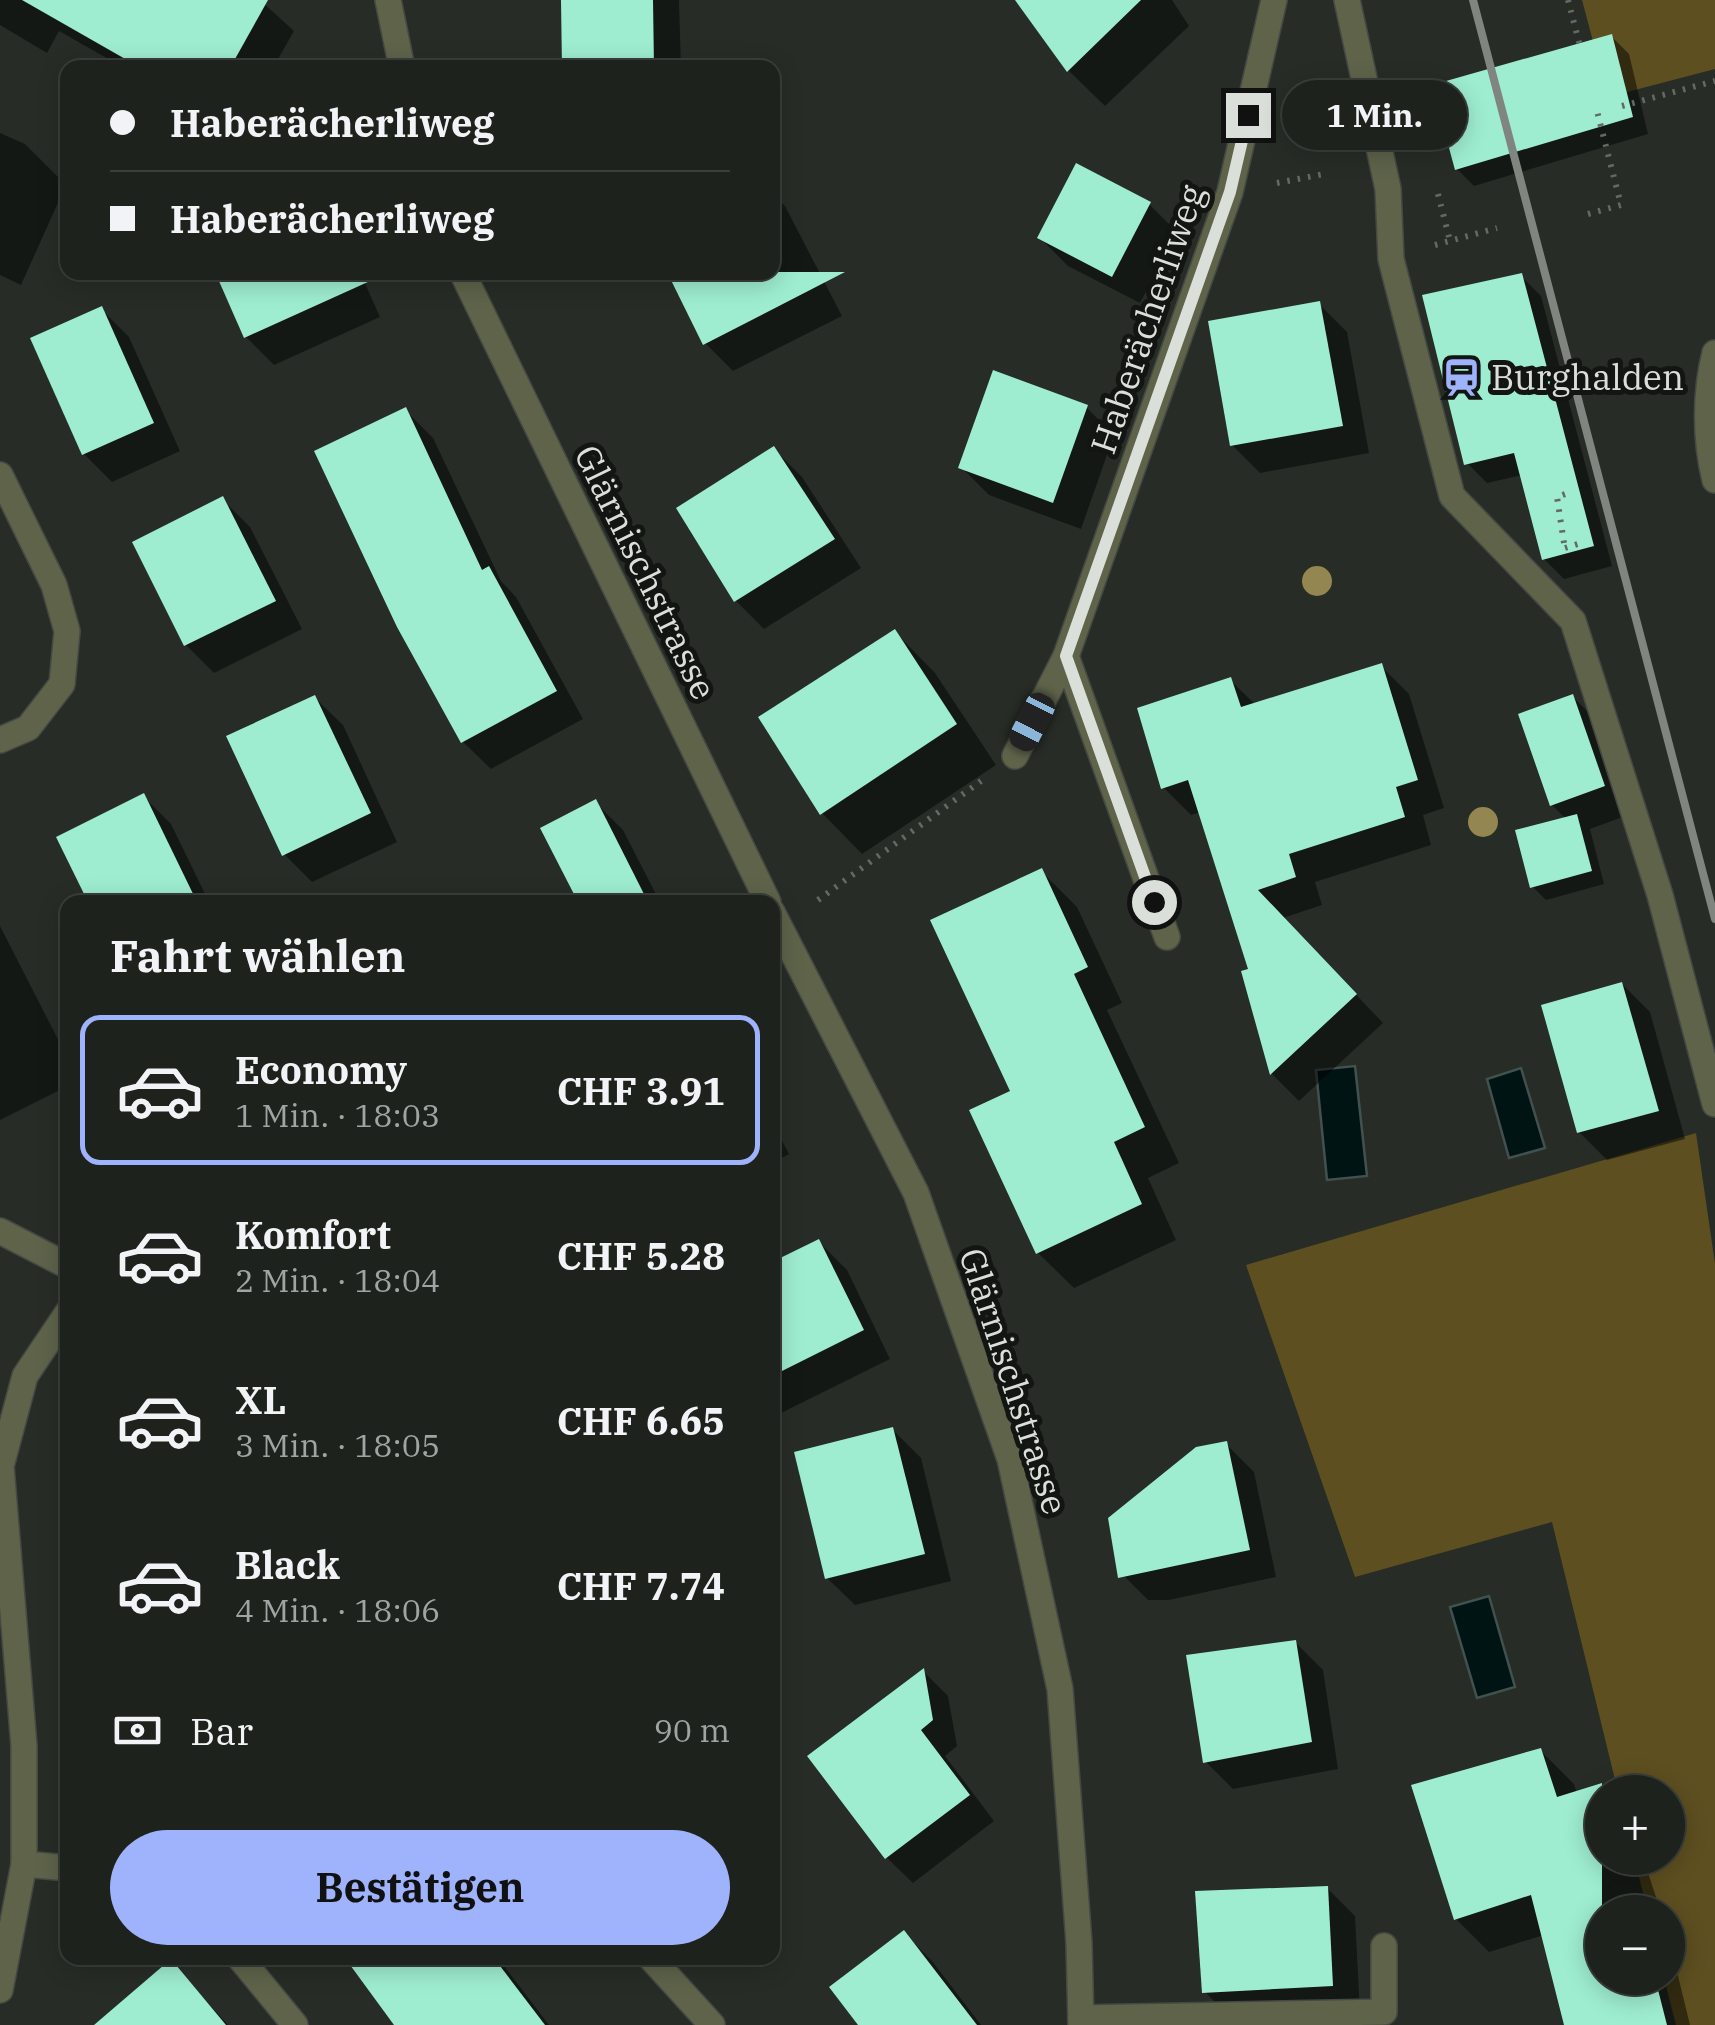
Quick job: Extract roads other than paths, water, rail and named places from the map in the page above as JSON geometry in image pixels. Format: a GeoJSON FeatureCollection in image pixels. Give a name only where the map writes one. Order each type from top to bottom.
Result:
{"type":"FeatureCollection","features":[{"type":"Feature","properties":{"kind":"street"},"geometry":{"type":"LineString","coordinates":[[388,0],[400,60]]}},
{"type":"Feature","properties":{"kind":"street","name":"Haberächerliweg"},"geometry":{"type":"LineString","coordinates":[[1015,756],[1066,656],[1230,192],[1274,0]]}},
{"type":"Feature","properties":{"kind":"street"},"geometry":{"type":"LineString","coordinates":[[1347,0],[1388,188],[1390,259],[1452,496],[1572,622],[1660,895],[1715,1104]]}},
{"type":"Feature","properties":{"kind":"street","name":"Glärnischstrasse"},"geometry":{"type":"LineString","coordinates":[[466,280],[765,895]]}},
{"type":"Feature","properties":{"kind":"street"},"geometry":{"type":"LineString","coordinates":[[1715,352],[1708,379],[1709,456],[1715,480]]}},
{"type":"Feature","properties":{"kind":"street"},"geometry":{"type":"LineString","coordinates":[[0,474],[54,585],[68,631],[62,684],[28,728],[0,740]]}},
{"type":"Feature","properties":{"kind":"street"},"geometry":{"type":"LineString","coordinates":[[1066,656],[1166,936]]}},
{"type":"Feature","properties":{"kind":"street","name":"Glärnischstrasse"},"geometry":{"type":"LineString","coordinates":[[780,928],[916,1193],[1010,1459],[1060,1689],[1081,2021]]}},
{"type":"Feature","properties":{"kind":"street"},"geometry":{"type":"LineString","coordinates":[[0,1230],[60,1262]]}},
{"type":"Feature","properties":{"kind":"street"},"geometry":{"type":"LineString","coordinates":[[0,1990],[24,1864],[24,1746],[1,1466],[24,1376],[60,1324]]}},
{"type":"Feature","properties":{"kind":"street"},"geometry":{"type":"LineString","coordinates":[[24,1864],[60,1867]]}},
{"type":"Feature","properties":{"kind":"street"},"geometry":{"type":"LineString","coordinates":[[1081,2021],[1384,2012],[1384,1946]]}},
{"type":"Feature","properties":{"kind":"street"},"geometry":{"type":"LineString","coordinates":[[246,1965],[295,2025]]}},
{"type":"Feature","properties":{"kind":"street"},"geometry":{"type":"LineString","coordinates":[[657,1965],[712,2025]]}},
{"type":"Feature","properties":{"kind":"railway"},"geometry":{"type":"LineString","coordinates":[[1473,0],[1715,919]]}},
{"type":"Feature","properties":{"kind":"place","name":"Burghalden"},"geometry":{"type":"Point","coordinates":[1461,377]}}]}
